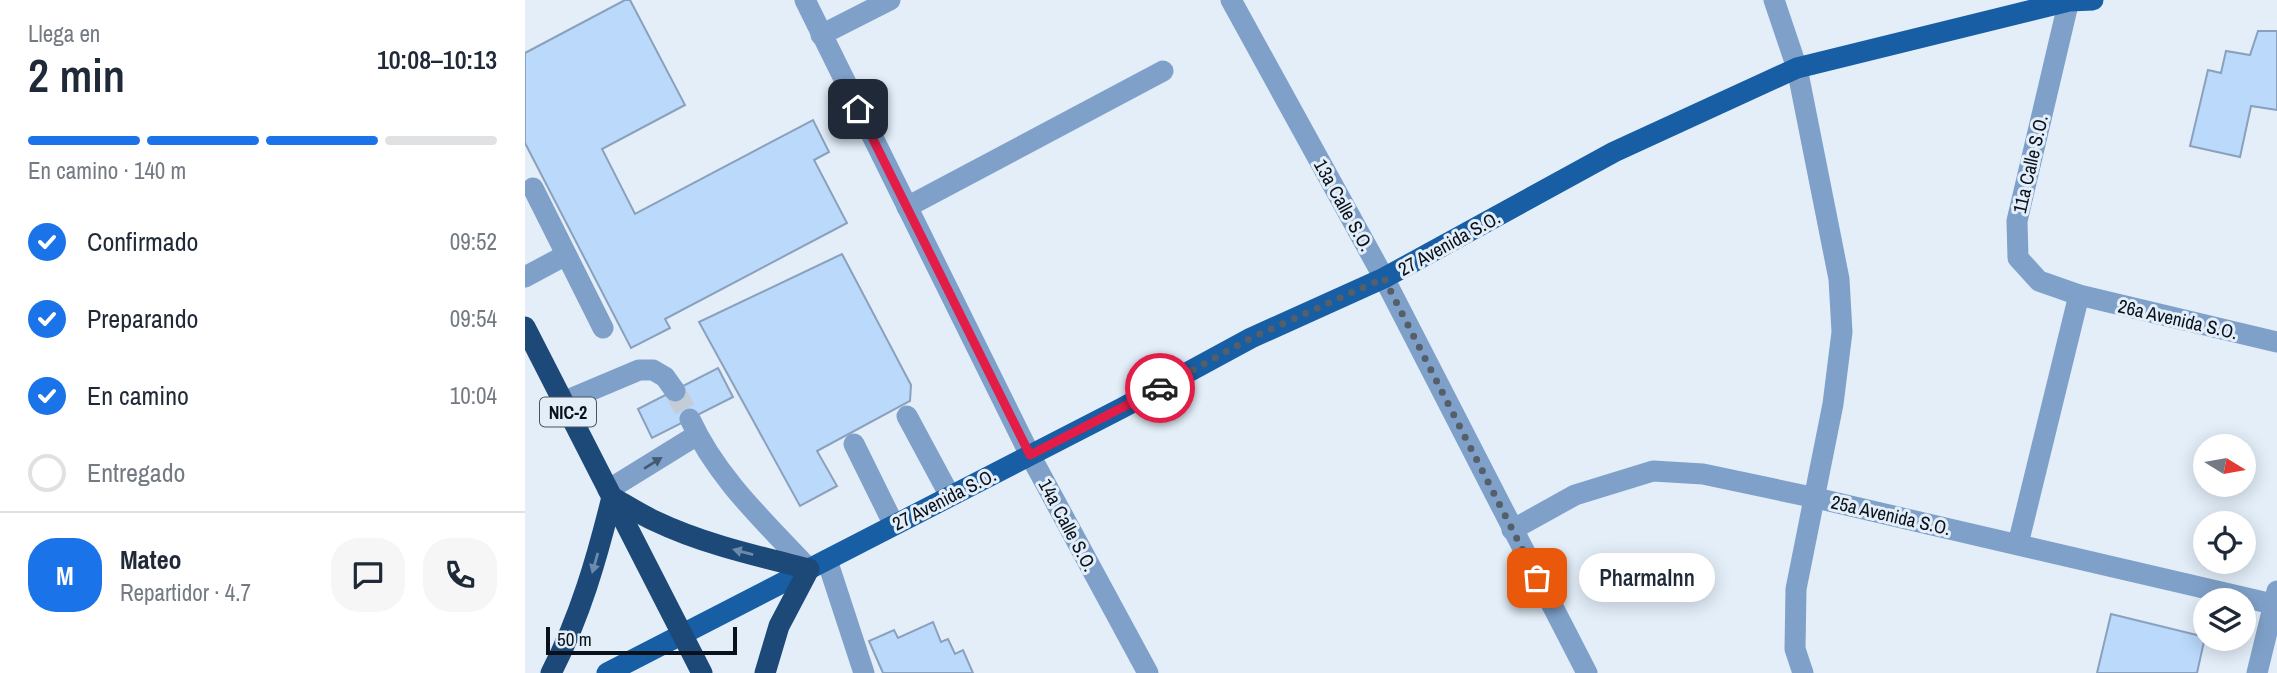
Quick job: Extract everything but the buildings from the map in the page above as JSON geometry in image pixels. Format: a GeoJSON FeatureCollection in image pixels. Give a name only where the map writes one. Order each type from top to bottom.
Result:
{"type":"FeatureCollection","features":[{"type":"Feature","properties":{"kind":"highway","name":"NIC-2"},"geometry":{"type":"LineString","coordinates":[[525,327],[702,673]]}},
{"type":"Feature","properties":{"kind":"highway"},"geometry":{"type":"LineString","coordinates":[[551,673],[589,586],[610,493],[653,520],[719,545],[818,564],[779,626],[765,673]]}},
{"type":"Feature","properties":{"kind":"main road","name":"27 Avenida S.O."},"geometry":{"type":"LineString","coordinates":[[607,673],[1122,408],[1251,338],[1384,278],[1614,152],[1797,68],[2069,0],[2093,0]]}},
{"type":"Feature","properties":{"kind":"street","name":"14a Calle S.O."},"geometry":{"type":"LineString","coordinates":[[805,0],[1030,455],[1148,673]]}},
{"type":"Feature","properties":{"kind":"street"},"geometry":{"type":"LineString","coordinates":[[821,35],[890,0]]}},
{"type":"Feature","properties":{"kind":"street","name":"13a Calle S.O."},"geometry":{"type":"LineString","coordinates":[[1231,0],[1384,278],[1587,673]]}},
{"type":"Feature","properties":{"kind":"street"},"geometry":{"type":"LineString","coordinates":[[1774,0],[1797,68],[1839,279],[1842,332],[1833,404],[1796,589],[1795,649],[1803,673]]}},
{"type":"Feature","properties":{"kind":"street","name":"11a Calle S.O."},"geometry":{"type":"LineString","coordinates":[[2069,0],[2017,220],[2018,258],[2039,281],[2079,295]]}},
{"type":"Feature","properties":{"kind":"street"},"geometry":{"type":"LineString","coordinates":[[907,207],[1163,71]]}},
{"type":"Feature","properties":{"kind":"street"},"geometry":{"type":"LineString","coordinates":[[533,188],[603,328]]}},
{"type":"Feature","properties":{"kind":"street"},"geometry":{"type":"LineString","coordinates":[[525,277],[566,256]]}},
{"type":"Feature","properties":{"kind":"street"},"geometry":{"type":"LineString","coordinates":[[2018,544],[2079,295]]}},
{"type":"Feature","properties":{"kind":"street","name":"26a Avenida S.O."},"geometry":{"type":"LineString","coordinates":[[2079,295],[2277,342]]}},
{"type":"Feature","properties":{"kind":"street"},"geometry":{"type":"LineString","coordinates":[[563,402],[639,370],[653,370],[665,377],[675,391]]}},
{"type":"Feature","properties":{"kind":"street"},"geometry":{"type":"LineString","coordinates":[[907,416],[950,496]]}},
{"type":"Feature","properties":{"kind":"street"},"geometry":{"type":"LineString","coordinates":[[610,493],[693,427],[731,485],[818,564],[864,673]]}},
{"type":"Feature","properties":{"kind":"street"},"geometry":{"type":"LineString","coordinates":[[854,444],[894,525]]}},
{"type":"Feature","properties":{"kind":"street","name":"25a Avenida S.O."},"geometry":{"type":"LineString","coordinates":[[1512,530],[1576,495],[1653,471],[1703,474],[2276,600]]}},
{"type":"Feature","properties":{"kind":"street"},"geometry":{"type":"LineString","coordinates":[[2257,673],[2276,600]]}},
{"type":"Feature","properties":{"kind":"tunnel"},"geometry":{"type":"LineString","coordinates":[[675,391],[690,419]]}},
{"type":"Feature","properties":{"kind":"way so far"},"geometry":{"type":"LineString","coordinates":[[1160,388],[1251,338],[1384,278],[1537,578]]}},
{"type":"Feature","properties":{"kind":"place","name":"PharmaInn"},"geometry":{"type":"Point","coordinates":[1537,578]}},
{"type":"Feature","properties":{"kind":"route"},"geometry":{"type":"LineString","coordinates":[[858,109],[1030,455],[1160,388]]}}]}
